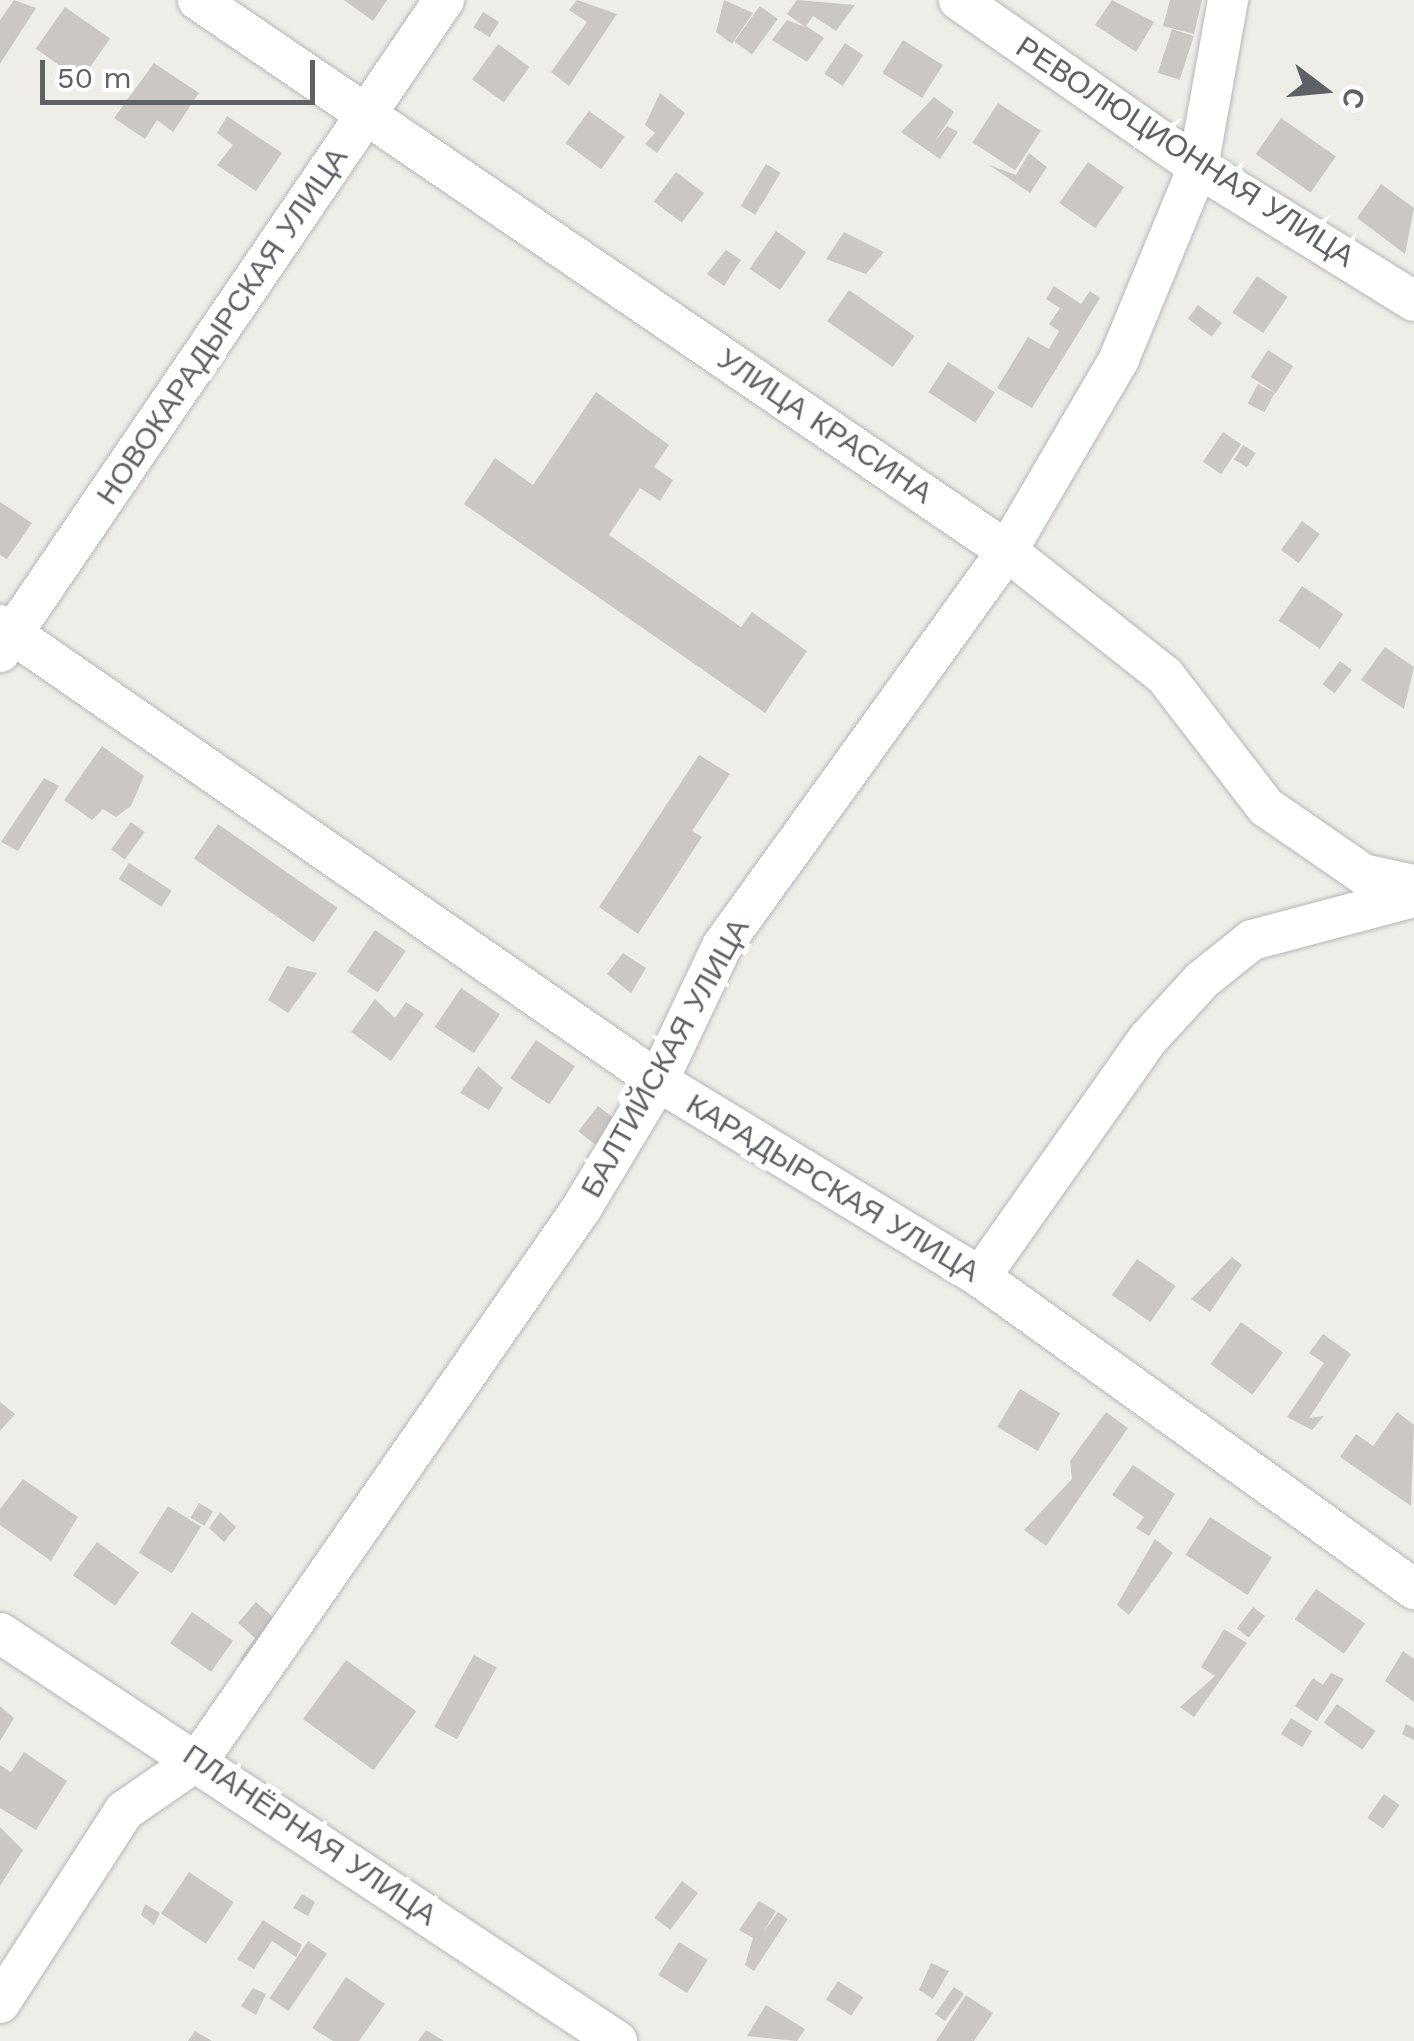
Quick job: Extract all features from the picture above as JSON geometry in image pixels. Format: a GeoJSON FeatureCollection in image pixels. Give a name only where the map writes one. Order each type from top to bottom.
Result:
{"type":"FeatureCollection","features":[{"type":"Feature","properties":{"kind":"street","name":"УЛИЦА КРАСИНА"},"geometry":{"type":"LineString","coordinates":[[198,0],[1007,550],[1165,676],[1266,808],[1363,874],[1414,885]]}},
{"type":"Feature","properties":{"kind":"street","name":"НОВОКАРАДЫРСКАЯ УЛИЦА"},"geometry":{"type":"LineString","coordinates":[[4,637],[444,0]]}},
{"type":"Feature","properties":{"kind":"street","name":"РЕВОЛЮЦИОННАЯ УЛИЦА"},"geometry":{"type":"LineString","coordinates":[[958,0],[1198,167],[1414,301]]}},
{"type":"Feature","properties":{"kind":"street","name":"БАЛТИЙСКАЯ УЛИЦА"},"geometry":{"type":"LineString","coordinates":[[0,2003],[124,1811],[199,1759],[581,1209],[658,1081],[722,946],[1007,550],[1119,359],[1198,167],[1228,0]]}},
{"type":"Feature","properties":{"kind":"street","name":"КАРАДЫРСКАЯ УЛИЦА"},"geometry":{"type":"LineString","coordinates":[[4,637],[658,1081],[980,1277],[1414,1588]]}},
{"type":"Feature","properties":{"kind":"street"},"geometry":{"type":"LineString","coordinates":[[980,1277],[1148,1039],[1202,980],[1252,940],[1414,897]]}},
{"type":"Feature","properties":{"kind":"street","name":"ПЛАНЁРНАЯ УЛИЦА"},"geometry":{"type":"LineString","coordinates":[[0,1634],[199,1759],[617,2041]]}},
{"type":"Feature","properties":{"kind":"building"},"geometry":{"type":"Polygon","coordinates":[[[14,0],[36,8],[0,64],[0,20],[14,0]]]}},
{"type":"Feature","properties":{"kind":"building"},"geometry":{"type":"Polygon","coordinates":[[[344,0],[387,0],[373,21],[344,0]]]}},
{"type":"Feature","properties":{"kind":"building"},"geometry":{"type":"Polygon","coordinates":[[[577,0],[617,14],[569,86],[551,72],[587,22],[569,10],[577,0]]]}},
{"type":"Feature","properties":{"kind":"building"},"geometry":{"type":"Polygon","coordinates":[[[724,0],[753,13],[732,44],[716,32],[724,0]]]}},
{"type":"Feature","properties":{"kind":"building"},"geometry":{"type":"Polygon","coordinates":[[[797,0],[855,5],[836,31],[813,16],[806,26],[824,38],[807,62],[772,40],[787,20],[805,27],[787,14],[797,0]]]}},
{"type":"Feature","properties":{"kind":"building"},"geometry":{"type":"Polygon","coordinates":[[[1112,0],[1154,22],[1136,52],[1095,25],[1112,0]]]}},
{"type":"Feature","properties":{"kind":"building"},"geometry":{"type":"Polygon","coordinates":[[[1170,0],[1202,0],[1194,34],[1163,26],[1170,0]]]}},
{"type":"Feature","properties":{"kind":"building"},"geometry":{"type":"Polygon","coordinates":[[[760,6],[778,19],[752,55],[734,42],[760,6]]]}},
{"type":"Feature","properties":{"kind":"building"},"geometry":{"type":"Polygon","coordinates":[[[65,7],[110,39],[81,80],[36,49],[65,7]]]}},
{"type":"Feature","properties":{"kind":"building"},"geometry":{"type":"Polygon","coordinates":[[[483,12],[499,22],[490,37],[473,27],[483,12]]]}},
{"type":"Feature","properties":{"kind":"building"},"geometry":{"type":"Polygon","coordinates":[[[1172,29],[1194,36],[1180,80],[1158,73],[1172,29]]]}},
{"type":"Feature","properties":{"kind":"building"},"geometry":{"type":"Polygon","coordinates":[[[903,40],[943,65],[922,98],[882,73],[903,40]]]}},
{"type":"Feature","properties":{"kind":"building"},"geometry":{"type":"Polygon","coordinates":[[[845,43],[863,55],[843,86],[824,74],[845,43]]]}},
{"type":"Feature","properties":{"kind":"building"},"geometry":{"type":"Polygon","coordinates":[[[498,44],[530,67],[504,103],[472,80],[498,44]]]}},
{"type":"Feature","properties":{"kind":"building"},"geometry":{"type":"Polygon","coordinates":[[[154,63],[199,93],[173,132],[157,120],[145,139],[114,118],[154,63]]]}},
{"type":"Feature","properties":{"kind":"building"},"geometry":{"type":"Polygon","coordinates":[[[660,93],[685,113],[657,153],[645,144],[655,133],[645,125],[660,93]]]}},
{"type":"Feature","properties":{"kind":"building"},"geometry":{"type":"Polygon","coordinates":[[[934,97],[954,112],[935,141],[947,126],[958,132],[940,159],[901,132],[934,97]]]}},
{"type":"Feature","properties":{"kind":"building"},"geometry":{"type":"Polygon","coordinates":[[[998,103],[1041,131],[1015,170],[972,142],[998,103]]]}},
{"type":"Feature","properties":{"kind":"building"},"geometry":{"type":"Polygon","coordinates":[[[589,111],[625,137],[601,169],[565,143],[589,111]]]}},
{"type":"Feature","properties":{"kind":"building"},"geometry":{"type":"Polygon","coordinates":[[[227,116],[282,153],[256,191],[217,165],[233,145],[217,133],[227,116]]]}},
{"type":"Feature","properties":{"kind":"building"},"geometry":{"type":"Polygon","coordinates":[[[1281,118],[1336,156],[1311,192],[1256,154],[1281,118]]]}},
{"type":"Feature","properties":{"kind":"building"},"geometry":{"type":"Polygon","coordinates":[[[1029,153],[1047,167],[1030,193],[989,165],[1016,175],[1029,153]]]}},
{"type":"Feature","properties":{"kind":"building"},"geometry":{"type":"Polygon","coordinates":[[[1088,162],[1124,187],[1095,228],[1059,203],[1088,162]]]}},
{"type":"Feature","properties":{"kind":"building"},"geometry":{"type":"Polygon","coordinates":[[[766,164],[781,173],[755,215],[741,206],[766,164]]]}},
{"type":"Feature","properties":{"kind":"building"},"geometry":{"type":"Polygon","coordinates":[[[676,172],[704,193],[682,223],[654,202],[676,172]]]}},
{"type":"Feature","properties":{"kind":"building"},"geometry":{"type":"Polygon","coordinates":[[[1381,184],[1414,208],[1405,254],[1357,218],[1381,184]]]}},
{"type":"Feature","properties":{"kind":"building"},"geometry":{"type":"Polygon","coordinates":[[[776,231],[806,252],[780,290],[750,269],[776,231]]]}},
{"type":"Feature","properties":{"kind":"building"},"geometry":{"type":"Polygon","coordinates":[[[844,232],[884,252],[866,274],[826,259],[844,232]]]}},
{"type":"Feature","properties":{"kind":"building"},"geometry":{"type":"Polygon","coordinates":[[[726,250],[741,260],[724,286],[707,274],[726,250]]]}},
{"type":"Feature","properties":{"kind":"building"},"geometry":{"type":"Polygon","coordinates":[[[1257,276],[1288,297],[1263,333],[1232,312],[1257,276]]]}},
{"type":"Feature","properties":{"kind":"building"},"geometry":{"type":"Polygon","coordinates":[[[1054,286],[1081,304],[1090,291],[1100,298],[1032,408],[997,388],[1028,337],[1049,349],[1059,331],[1049,324],[1060,308],[1046,299],[1054,286]]]}},
{"type":"Feature","properties":{"kind":"building"},"geometry":{"type":"Polygon","coordinates":[[[849,290],[915,336],[893,367],[827,321],[849,290]]]}},
{"type":"Feature","properties":{"kind":"building"},"geometry":{"type":"Polygon","coordinates":[[[1198,305],[1222,323],[1212,337],[1188,319],[1198,305]]]}},
{"type":"Feature","properties":{"kind":"building"},"geometry":{"type":"Polygon","coordinates":[[[1268,350],[1293,366],[1276,393],[1251,377],[1268,350]]]}},
{"type":"Feature","properties":{"kind":"building"},"geometry":{"type":"Polygon","coordinates":[[[948,362],[995,392],[975,423],[928,392],[948,362]]]}},
{"type":"Feature","properties":{"kind":"building"},"geometry":{"type":"Polygon","coordinates":[[[1258,384],[1275,393],[1264,412],[1248,403],[1258,384]]]}},
{"type":"Feature","properties":{"kind":"building"},"geometry":{"type":"Polygon","coordinates":[[[596,392],[669,445],[654,467],[673,480],[660,501],[640,488],[609,535],[741,627],[752,612],[807,651],[765,713],[464,504],[495,458],[533,485],[596,392]]]}},
{"type":"Feature","properties":{"kind":"building"},"geometry":{"type":"Polygon","coordinates":[[[1223,432],[1241,444],[1221,474],[1203,462],[1223,432]]]}},
{"type":"Feature","properties":{"kind":"building"},"geometry":{"type":"Polygon","coordinates":[[[1243,445],[1256,453],[1247,467],[1234,459],[1243,445]]]}},
{"type":"Feature","properties":{"kind":"building"},"geometry":{"type":"Polygon","coordinates":[[[0,502],[32,523],[7,559],[0,555],[0,502]]]}},
{"type":"Feature","properties":{"kind":"building"},"geometry":{"type":"Polygon","coordinates":[[[1302,521],[1320,534],[1299,563],[1281,550],[1302,521]]]}},
{"type":"Feature","properties":{"kind":"building"},"geometry":{"type":"Polygon","coordinates":[[[1302,586],[1343,614],[1320,649],[1279,621],[1302,586]]]}},
{"type":"Feature","properties":{"kind":"building"},"geometry":{"type":"Polygon","coordinates":[[[1385,647],[1414,667],[1404,709],[1361,680],[1385,647]]]}},
{"type":"Feature","properties":{"kind":"building"},"geometry":{"type":"Polygon","coordinates":[[[1340,661],[1352,670],[1335,693],[1323,684],[1340,661]]]}},
{"type":"Feature","properties":{"kind":"building"},"geometry":{"type":"Polygon","coordinates":[[[102,746],[144,776],[131,806],[116,817],[103,809],[92,820],[64,800],[102,746]]]}},
{"type":"Feature","properties":{"kind":"building"},"geometry":{"type":"Polygon","coordinates":[[[699,755],[730,774],[692,831],[702,837],[638,934],[599,907],[699,755]]]}},
{"type":"Feature","properties":{"kind":"building"},"geometry":{"type":"Polygon","coordinates":[[[44,778],[59,786],[18,851],[1,842],[44,778]]]}},
{"type":"Feature","properties":{"kind":"building"},"geometry":{"type":"Polygon","coordinates":[[[131,822],[145,832],[125,859],[111,850],[131,822]]]}},
{"type":"Feature","properties":{"kind":"building"},"geometry":{"type":"Polygon","coordinates":[[[218,824],[338,908],[314,942],[194,858],[218,824]]]}},
{"type":"Feature","properties":{"kind":"building"},"geometry":{"type":"Polygon","coordinates":[[[129,863],[172,891],[161,907],[119,879],[129,863]]]}},
{"type":"Feature","properties":{"kind":"building"},"geometry":{"type":"Polygon","coordinates":[[[375,930],[406,951],[378,992],[347,971],[375,930]]]}},
{"type":"Feature","properties":{"kind":"building"},"geometry":{"type":"Polygon","coordinates":[[[623,953],[646,968],[631,993],[607,974],[623,953]]]}},
{"type":"Feature","properties":{"kind":"building"},"geometry":{"type":"Polygon","coordinates":[[[287,966],[317,973],[288,1013],[268,1000],[287,966]]]}},
{"type":"Feature","properties":{"kind":"building"},"geometry":{"type":"Polygon","coordinates":[[[461,988],[500,1014],[474,1053],[435,1027],[461,988]]]}},
{"type":"Feature","properties":{"kind":"building"},"geometry":{"type":"Polygon","coordinates":[[[375,999],[395,1018],[406,1002],[424,1014],[391,1061],[351,1032],[375,999]]]}},
{"type":"Feature","properties":{"kind":"building"},"geometry":{"type":"Polygon","coordinates":[[[536,1040],[575,1066],[549,1104],[510,1078],[536,1040]]]}},
{"type":"Feature","properties":{"kind":"building"},"geometry":{"type":"Polygon","coordinates":[[[478,1066],[503,1088],[489,1110],[460,1093],[478,1066]]]}},
{"type":"Feature","properties":{"kind":"building"},"geometry":{"type":"Polygon","coordinates":[[[598,1106],[621,1124],[601,1149],[578,1131],[598,1106]]]}},
{"type":"Feature","properties":{"kind":"building"},"geometry":{"type":"Polygon","coordinates":[[[1232,1257],[1242,1265],[1210,1312],[1191,1299],[1232,1257]]]}},
{"type":"Feature","properties":{"kind":"building"},"geometry":{"type":"Polygon","coordinates":[[[1137,1259],[1176,1286],[1150,1322],[1112,1295],[1137,1259]]]}},
{"type":"Feature","properties":{"kind":"building"},"geometry":{"type":"Polygon","coordinates":[[[1241,1322],[1283,1353],[1253,1395],[1210,1364],[1241,1322]]]}},
{"type":"Feature","properties":{"kind":"building"},"geometry":{"type":"Polygon","coordinates":[[[1323,1334],[1351,1354],[1309,1418],[1324,1416],[1312,1430],[1287,1417],[1324,1363],[1309,1353],[1323,1334]]]}},
{"type":"Feature","properties":{"kind":"building"},"geometry":{"type":"Polygon","coordinates":[[[1020,1389],[1060,1413],[1038,1451],[997,1427],[1020,1389]]]}},
{"type":"Feature","properties":{"kind":"building"},"geometry":{"type":"Polygon","coordinates":[[[0,1402],[15,1414],[0,1431],[0,1402]]]}},
{"type":"Feature","properties":{"kind":"building"},"geometry":{"type":"Polygon","coordinates":[[[1106,1412],[1128,1428],[1046,1546],[1024,1530],[1072,1479],[1070,1461],[1106,1412]]]}},
{"type":"Feature","properties":{"kind":"building"},"geometry":{"type":"Polygon","coordinates":[[[1397,1412],[1414,1425],[1411,1506],[1340,1457],[1356,1434],[1373,1446],[1397,1412]]]}},
{"type":"Feature","properties":{"kind":"building"},"geometry":{"type":"Polygon","coordinates":[[[1133,1465],[1175,1494],[1149,1536],[1136,1528],[1144,1517],[1112,1495],[1133,1465]]]}},
{"type":"Feature","properties":{"kind":"building"},"geometry":{"type":"Polygon","coordinates":[[[23,1479],[78,1517],[51,1561],[0,1525],[0,1509],[23,1479]]]}},
{"type":"Feature","properties":{"kind":"building"},"geometry":{"type":"Polygon","coordinates":[[[199,1503],[213,1511],[204,1526],[190,1518],[199,1503]]]}},
{"type":"Feature","properties":{"kind":"building"},"geometry":{"type":"Polygon","coordinates":[[[168,1506],[201,1527],[172,1573],[139,1553],[168,1506]]]}},
{"type":"Feature","properties":{"kind":"building"},"geometry":{"type":"Polygon","coordinates":[[[220,1512],[236,1527],[224,1542],[209,1528],[220,1512]]]}},
{"type":"Feature","properties":{"kind":"building"},"geometry":{"type":"Polygon","coordinates":[[[1210,1517],[1272,1557],[1248,1595],[1185,1555],[1210,1517]]]}},
{"type":"Feature","properties":{"kind":"building"},"geometry":{"type":"Polygon","coordinates":[[[1155,1539],[1173,1553],[1129,1615],[1117,1605],[1155,1539]]]}},
{"type":"Feature","properties":{"kind":"building"},"geometry":{"type":"Polygon","coordinates":[[[97,1542],[139,1573],[115,1606],[73,1575],[97,1542]]]}},
{"type":"Feature","properties":{"kind":"building"},"geometry":{"type":"Polygon","coordinates":[[[1316,1589],[1365,1623],[1344,1654],[1295,1619],[1316,1589]]]}},
{"type":"Feature","properties":{"kind":"building"},"geometry":{"type":"Polygon","coordinates":[[[256,1602],[281,1624],[251,1668],[240,1659],[255,1638],[238,1623],[256,1602]]]}},
{"type":"Feature","properties":{"kind":"building"},"geometry":{"type":"Polygon","coordinates":[[[1253,1607],[1265,1616],[1249,1638],[1237,1629],[1253,1607]]]}},
{"type":"Feature","properties":{"kind":"building"},"geometry":{"type":"Polygon","coordinates":[[[192,1612],[233,1641],[211,1672],[170,1643],[192,1612]]]}},
{"type":"Feature","properties":{"kind":"building"},"geometry":{"type":"Polygon","coordinates":[[[1224,1629],[1247,1643],[1194,1717],[1180,1707],[1215,1676],[1201,1667],[1224,1629]]]}},
{"type":"Feature","properties":{"kind":"building"},"geometry":{"type":"Polygon","coordinates":[[[1403,1651],[1414,1659],[1414,1702],[1385,1681],[1403,1651]]]}},
{"type":"Feature","properties":{"kind":"building"},"geometry":{"type":"Polygon","coordinates":[[[474,1655],[497,1668],[457,1739],[434,1727],[474,1655]]]}},
{"type":"Feature","properties":{"kind":"building"},"geometry":{"type":"Polygon","coordinates":[[[346,1660],[416,1711],[373,1770],[303,1719],[346,1660]]]}},
{"type":"Feature","properties":{"kind":"building"},"geometry":{"type":"Polygon","coordinates":[[[1331,1673],[1344,1679],[1317,1721],[1295,1706],[1313,1678],[1323,1685],[1331,1673]]]}},
{"type":"Feature","properties":{"kind":"building"},"geometry":{"type":"Polygon","coordinates":[[[1337,1704],[1376,1731],[1362,1750],[1324,1723],[1337,1704]]]}},
{"type":"Feature","properties":{"kind":"building"},"geometry":{"type":"Polygon","coordinates":[[[0,1706],[14,1718],[0,1741],[0,1706]]]}},
{"type":"Feature","properties":{"kind":"building"},"geometry":{"type":"Polygon","coordinates":[[[1291,1718],[1312,1731],[1302,1747],[1281,1734],[1291,1718]]]}},
{"type":"Feature","properties":{"kind":"building"},"geometry":{"type":"Polygon","coordinates":[[[1406,1724],[1414,1728],[1414,1740],[1402,1734],[1406,1724]]]}},
{"type":"Feature","properties":{"kind":"building"},"geometry":{"type":"Polygon","coordinates":[[[24,1752],[67,1781],[36,1830],[0,1808],[0,1765],[11,1772],[24,1752]]]}},
{"type":"Feature","properties":{"kind":"building"},"geometry":{"type":"Polygon","coordinates":[[[1384,1794],[1400,1805],[1383,1829],[1367,1818],[1384,1794]]]}},
{"type":"Feature","properties":{"kind":"building"},"geometry":{"type":"Polygon","coordinates":[[[0,1827],[23,1850],[0,1886],[0,1827]]]}},
{"type":"Feature","properties":{"kind":"building"},"geometry":{"type":"Polygon","coordinates":[[[189,1872],[234,1902],[206,1944],[161,1913],[189,1872]]]}},
{"type":"Feature","properties":{"kind":"building"},"geometry":{"type":"Polygon","coordinates":[[[682,1881],[698,1893],[670,1930],[654,1918],[682,1881]]]}},
{"type":"Feature","properties":{"kind":"building"},"geometry":{"type":"Polygon","coordinates":[[[302,1894],[315,1902],[308,1916],[293,1908],[302,1894]]]}},
{"type":"Feature","properties":{"kind":"building"},"geometry":{"type":"Polygon","coordinates":[[[759,1901],[776,1911],[764,1931],[778,1912],[788,1919],[754,1971],[745,1965],[753,1938],[739,1930],[759,1901]]]}},
{"type":"Feature","properties":{"kind":"building"},"geometry":{"type":"Polygon","coordinates":[[[145,1904],[160,1913],[154,1925],[141,1915],[145,1904]]]}},
{"type":"Feature","properties":{"kind":"building"},"geometry":{"type":"Polygon","coordinates":[[[263,1920],[302,1945],[296,1957],[272,1941],[254,1969],[237,1959],[263,1920]]]}},
{"type":"Feature","properties":{"kind":"building"},"geometry":{"type":"Polygon","coordinates":[[[308,1941],[327,1954],[288,2011],[269,1998],[308,1941]]]}},
{"type":"Feature","properties":{"kind":"building"},"geometry":{"type":"Polygon","coordinates":[[[679,1942],[708,1960],[687,1993],[658,1975],[679,1942]]]}},
{"type":"Feature","properties":{"kind":"building"},"geometry":{"type":"Polygon","coordinates":[[[931,1963],[949,1971],[933,1999],[919,1990],[931,1963]]]}},
{"type":"Feature","properties":{"kind":"building"},"geometry":{"type":"Polygon","coordinates":[[[346,1977],[385,2004],[359,2041],[333,2041],[312,2028],[346,1977]]]}},
{"type":"Feature","properties":{"kind":"building"},"geometry":{"type":"Polygon","coordinates":[[[838,1981],[863,1997],[851,2016],[826,1999],[838,1981]]]}},
{"type":"Feature","properties":{"kind":"building"},"geometry":{"type":"Polygon","coordinates":[[[954,1987],[964,1994],[945,2021],[935,2014],[954,1987]]]}},
{"type":"Feature","properties":{"kind":"building"},"geometry":{"type":"Polygon","coordinates":[[[253,1988],[266,1994],[256,2015],[241,2006],[253,1988]]]}},
{"type":"Feature","properties":{"kind":"building"},"geometry":{"type":"Polygon","coordinates":[[[966,1995],[993,2013],[974,2041],[936,2041],[966,1995]]]}},
{"type":"Feature","properties":{"kind":"building"},"geometry":{"type":"Polygon","coordinates":[[[766,2005],[805,2029],[797,2041],[747,2036],[766,2005]]]}},
{"type":"Feature","properties":{"kind":"building"},"geometry":{"type":"Polygon","coordinates":[[[426,2030],[444,2041],[418,2041],[426,2030]]]}},
{"type":"Feature","properties":{"kind":"building"},"geometry":{"type":"Polygon","coordinates":[[[195,2031],[212,2041],[188,2041],[195,2031]]]}}]}
